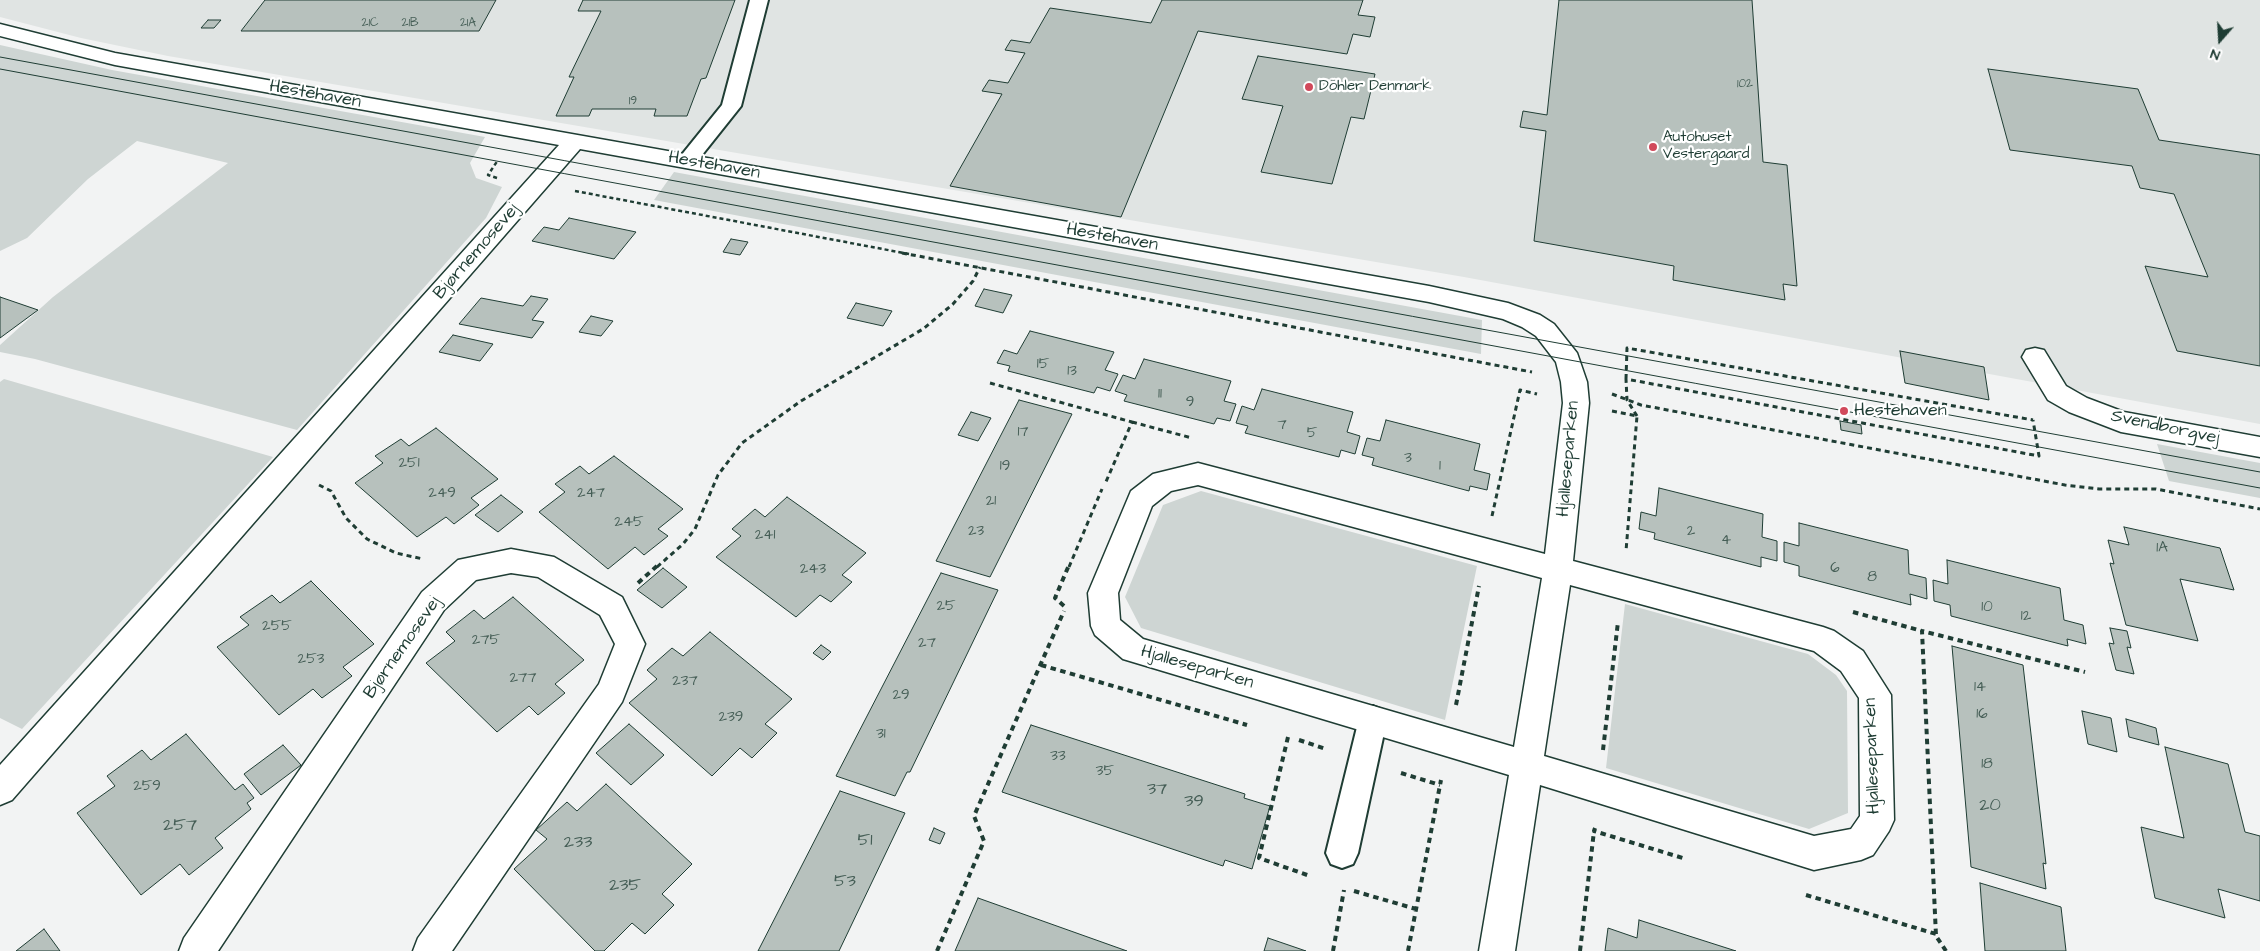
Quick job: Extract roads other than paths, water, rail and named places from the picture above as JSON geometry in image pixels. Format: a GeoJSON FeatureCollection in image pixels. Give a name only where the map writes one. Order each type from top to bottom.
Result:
{"type":"FeatureCollection","features":[{"type":"Feature","properties":{"kind":"street","name":"Hestehaven"},"geometry":{"type":"LineString","coordinates":[[0,30],[116,59],[1429,294]]}},
{"type":"Feature","properties":{"kind":"street","name":"Bjørnemosevej"},"geometry":{"type":"LineString","coordinates":[[0,789],[575,141]]}},
{"type":"Feature","properties":{"kind":"street","name":"Hjalleseparken"},"geometry":{"type":"LineString","coordinates":[[1429,294],[1508,312],[1532,321],[1545,330],[1568,360],[1575,393],[1558,569],[1497,951]]}},
{"type":"Feature","properties":{"kind":"street","name":"Svendborgvej"},"geometry":{"type":"LineString","coordinates":[[2035,357],[2057,393],[2078,405],[2121,422],[2260,447]]}},
{"type":"Feature","properties":{"kind":"street","name":"Hjalleseparken"},"geometry":{"type":"LineString","coordinates":[[1198,474],[1558,569],[1824,640],[1852,661],[1875,695],[1877,820],[1860,843],[1814,853],[1373,719],[1134,650],[1106,626],[1103,593],[1141,499],[1163,482],[1198,474]]}},
{"type":"Feature","properties":{"kind":"street","name":"Bjørnemosevej"},"geometry":{"type":"LineString","coordinates":[[196,951],[433,601],[468,569],[511,561],[544,566],[611,606],[630,644],[611,692],[431,951]]}},
{"type":"Feature","properties":{"kind":"lane"},"geometry":{"type":"LineString","coordinates":[[687,161],[732,106],[759,0]]}},
{"type":"Feature","properties":{"kind":"lane"},"geometry":{"type":"LineString","coordinates":[[1342,853],[1373,719]]}},
{"type":"Feature","properties":{"kind":"tram line"},"geometry":{"type":"LineString","coordinates":[[0,57],[2260,472]]}},
{"type":"Feature","properties":{"kind":"tram line"},"geometry":{"type":"LineString","coordinates":[[0,69],[2260,488]]}},
{"type":"Feature","properties":{"kind":"place","name":"Döhler Denmark"},"geometry":{"type":"Point","coordinates":[1309,87]}},
{"type":"Feature","properties":{"kind":"place","name":"Autohuset Vestergaard"},"geometry":{"type":"Point","coordinates":[1653,147]}},
{"type":"Feature","properties":{"kind":"place","name":"Hestehaven"},"geometry":{"type":"Point","coordinates":[1844,411]}}]}
